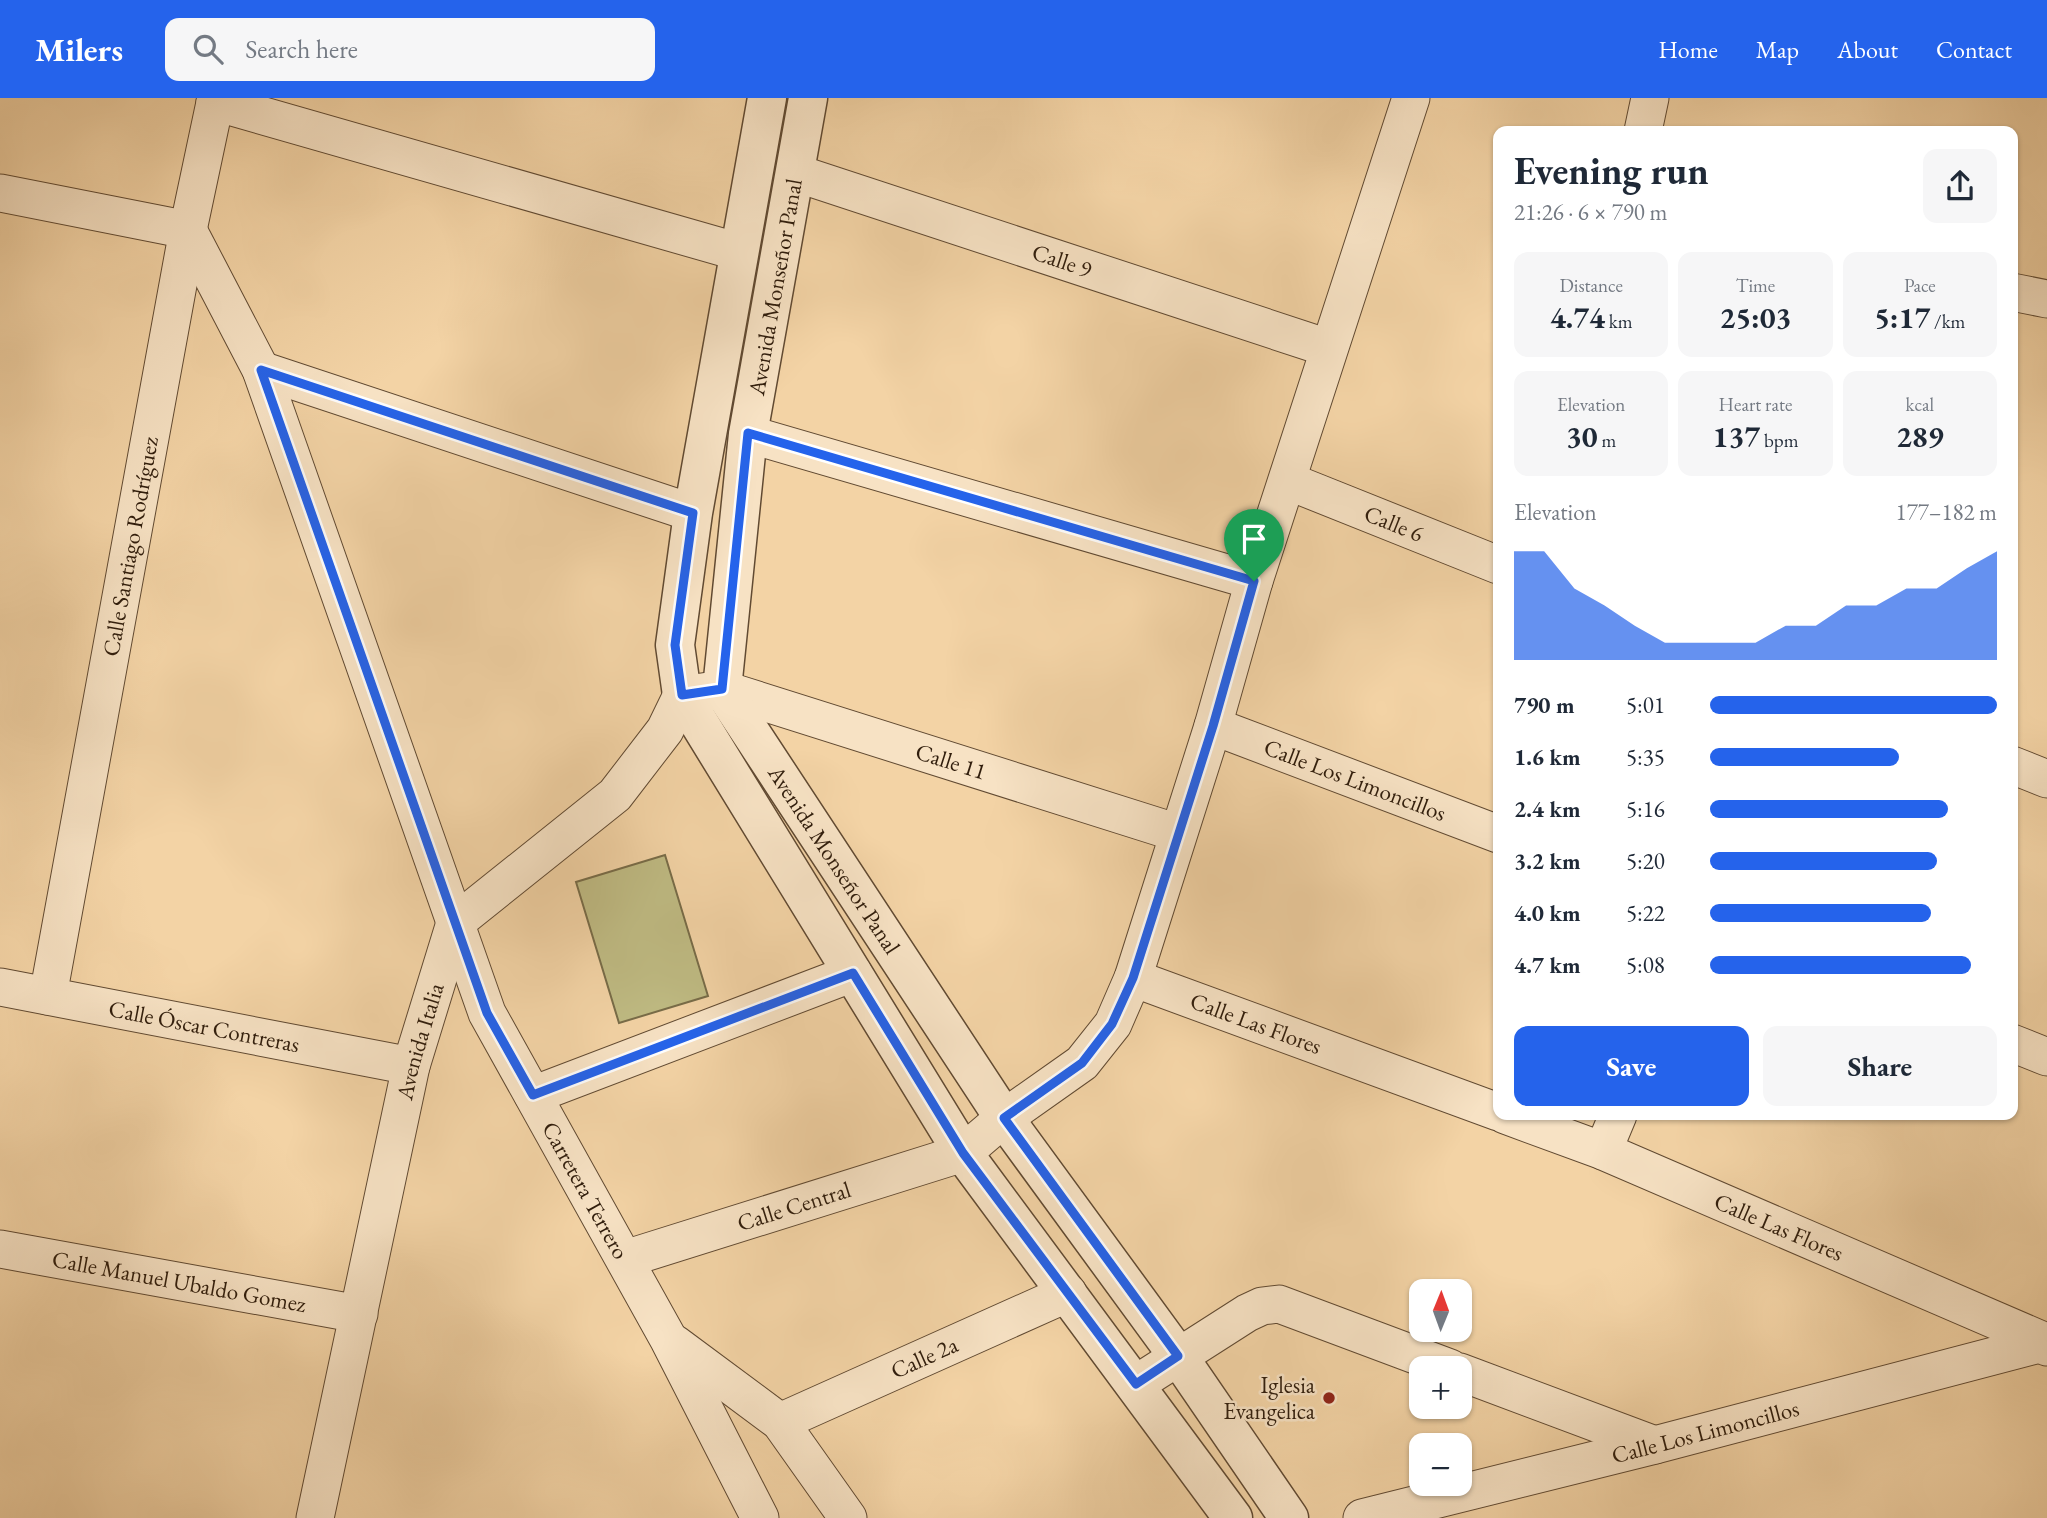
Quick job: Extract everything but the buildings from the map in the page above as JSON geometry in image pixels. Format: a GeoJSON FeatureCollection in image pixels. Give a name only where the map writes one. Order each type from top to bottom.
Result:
{"type":"FeatureCollection","features":[{"type":"Feature","properties":{"kind":"street","name":"Avenida Monseñor Panal"},"geometry":{"type":"LineString","coordinates":[[767,98],[693,513],[675,645],[682,695],[963,1153],[1233,1518]]}},
{"type":"Feature","properties":{"kind":"street","name":"Avenida Monseñor Panal"},"geometry":{"type":"LineString","coordinates":[[807,98],[796,173],[748,433],[722,689],[1004,1118],[1178,1356],[1289,1518]]}},
{"type":"Feature","properties":{"kind":"street"},"geometry":{"type":"LineString","coordinates":[[1644,126],[1650,98]]}},
{"type":"Feature","properties":{"kind":"street"},"geometry":{"type":"LineString","coordinates":[[963,1153],[1004,1118],[1082,1063],[1112,1024],[1133,978],[1213,726],[1254,581],[1288,481],[1406,99]]}},
{"type":"Feature","properties":{"kind":"street"},"geometry":{"type":"LineString","coordinates":[[215,100],[739,252]]}},
{"type":"Feature","properties":{"kind":"street","name":"Calle Santiago Rodríguez"},"geometry":{"type":"LineString","coordinates":[[48,996],[188,230],[215,100]]}},
{"type":"Feature","properties":{"kind":"street","name":"Calle 9"},"geometry":{"type":"LineString","coordinates":[[796,173],[1328,348]]}},
{"type":"Feature","properties":{"kind":"street"},"geometry":{"type":"LineString","coordinates":[[0,193],[188,230]]}},
{"type":"Feature","properties":{"kind":"street","name":"Carretera Terrero"},"geometry":{"type":"LineString","coordinates":[[188,230],[261,370],[487,1013],[669,1340],[760,1518]]}},
{"type":"Feature","properties":{"kind":"street"},"geometry":{"type":"LineString","coordinates":[[2018,293],[2047,299]]}},
{"type":"Feature","properties":{"kind":"street"},"geometry":{"type":"LineString","coordinates":[[261,370],[693,513]]}},
{"type":"Feature","properties":{"kind":"street"},"geometry":{"type":"LineString","coordinates":[[748,433],[1254,581]]}},
{"type":"Feature","properties":{"kind":"street","name":"Calle 6"},"geometry":{"type":"LineString","coordinates":[[1288,481],[1493,563]]}},
{"type":"Feature","properties":{"kind":"street"},"geometry":{"type":"LineString","coordinates":[[455,923],[615,795],[665,730],[682,695],[722,689]]}},
{"type":"Feature","properties":{"kind":"street","name":"Calle 11"},"geometry":{"type":"LineString","coordinates":[[722,689],[1178,833]]}},
{"type":"Feature","properties":{"kind":"street","name":"Calle Los Limoncillos"},"geometry":{"type":"LineString","coordinates":[[1213,726],[1493,832]]}},
{"type":"Feature","properties":{"kind":"street"},"geometry":{"type":"LineString","coordinates":[[2018,767],[2047,779]]}},
{"type":"Feature","properties":{"kind":"street","name":"Avenida Italia"},"geometry":{"type":"LineString","coordinates":[[315,1518],[411,1066],[455,923]]}},
{"type":"Feature","properties":{"kind":"street"},"geometry":{"type":"LineString","coordinates":[[533,1095],[853,973]]}},
{"type":"Feature","properties":{"kind":"street","name":"Calle Las Flores"},"geometry":{"type":"LineString","coordinates":[[1133,978],[1493,1110]]}},
{"type":"Feature","properties":{"kind":"street","name":"Calle Óscar Contreras"},"geometry":{"type":"LineString","coordinates":[[0,987],[411,1066]]}},
{"type":"Feature","properties":{"kind":"street"},"geometry":{"type":"LineString","coordinates":[[2018,1045],[2047,1057]]}},
{"type":"Feature","properties":{"kind":"street","name":"Calle Las Flores"},"geometry":{"type":"LineString","coordinates":[[1519,1120],[1603,1151],[2047,1344]]}},
{"type":"Feature","properties":{"kind":"street"},"geometry":{"type":"LineString","coordinates":[[1603,1151],[1616,1120]]}},
{"type":"Feature","properties":{"kind":"street","name":"Calle Central"},"geometry":{"type":"LineString","coordinates":[[625,1259],[963,1153]]}},
{"type":"Feature","properties":{"kind":"street","name":"Calle Manuel Ubaldo Gomez"},"geometry":{"type":"LineString","coordinates":[[0,1249],[359,1314]]}},
{"type":"Feature","properties":{"kind":"street","name":"Calle 2a"},"geometry":{"type":"LineString","coordinates":[[780,1422],[1068,1293]]}},
{"type":"Feature","properties":{"kind":"street"},"geometry":{"type":"LineString","coordinates":[[1136,1384],[1247,1313],[1262,1306],[1279,1304],[1418,1356]]}},
{"type":"Feature","properties":{"kind":"street"},"geometry":{"type":"LineString","coordinates":[[669,1340],[780,1422],[848,1518]]}},
{"type":"Feature","properties":{"kind":"street","name":"Calle Los Limoncillos"},"geometry":{"type":"LineString","coordinates":[[1362,1518],[2047,1344]]}},
{"type":"Feature","properties":{"kind":"street"},"geometry":{"type":"LineString","coordinates":[[1472,1376],[1655,1445]]}},
{"type":"Feature","properties":{"kind":"shaded area"},"geometry":{"type":"Polygon","coordinates":[[[665,855],[708,996],[619,1023],[576,882],[665,855]]]}},
{"type":"Feature","properties":{"kind":"place","name":"Iglesia Evangelica"},"geometry":{"type":"Point","coordinates":[1329,1398]}},
{"type":"Feature","properties":{"kind":"route"},"geometry":{"type":"LineString","coordinates":[[261,370],[693,513],[675,645],[682,695],[722,689],[724,645],[748,433],[1254,581],[1213,726],[1133,978],[1112,1024],[1082,1063],[1004,1118],[1178,1356],[1136,1384],[963,1153],[853,973],[533,1095],[487,1013],[261,370]]}}]}
